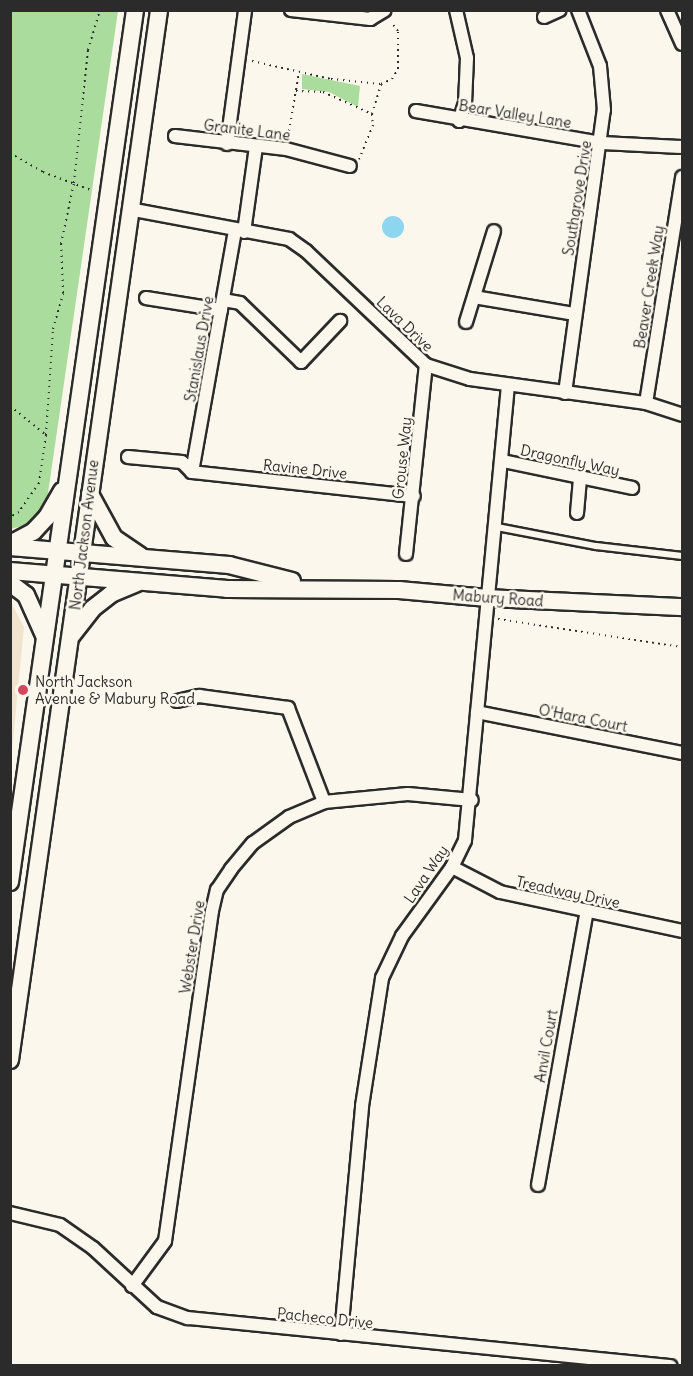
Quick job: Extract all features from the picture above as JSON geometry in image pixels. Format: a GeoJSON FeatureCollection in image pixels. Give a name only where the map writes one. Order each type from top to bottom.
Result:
{"type":"FeatureCollection","features":[{"type":"Feature","properties":{"kind":"main road","name":"North Jackson Avenue"},"geometry":{"type":"LineString","coordinates":[[10,882],[135,10]]}},
{"type":"Feature","properties":{"kind":"main road","name":"North Jackson Avenue"},"geometry":{"type":"LineString","coordinates":[[10,1060],[159,10]]}},
{"type":"Feature","properties":{"kind":"main road"},"geometry":{"type":"LineString","coordinates":[[10,545],[33,532],[47,517],[67,482]]}},
{"type":"Feature","properties":{"kind":"main road"},"geometry":{"type":"LineString","coordinates":[[90,492],[114,538],[144,558]]}},
{"type":"Feature","properties":{"kind":"main road","name":"Mabury Road"},"geometry":{"type":"LineString","coordinates":[[10,545],[229,566],[314,587]]}},
{"type":"Feature","properties":{"kind":"main road","name":"Mabury Road"},"geometry":{"type":"LineString","coordinates":[[10,571],[227,589],[314,587],[682,607]]}},
{"type":"Feature","properties":{"kind":"main road"},"geometry":{"type":"LineString","coordinates":[[71,638],[92,609],[111,594],[140,581]]}},
{"type":"Feature","properties":{"kind":"main road"},"geometry":{"type":"LineString","coordinates":[[10,583],[26,595],[45,639]]}},
{"type":"Feature","properties":{"kind":"street"},"geometry":{"type":"LineString","coordinates":[[227,144],[245,10]]}},
{"type":"Feature","properties":{"kind":"street"},"geometry":{"type":"LineString","coordinates":[[291,10],[370,19],[385,14]]}},
{"type":"Feature","properties":{"kind":"street"},"geometry":{"type":"LineString","coordinates":[[456,10],[467,58],[465,103],[459,121]]}},
{"type":"Feature","properties":{"kind":"street"},"geometry":{"type":"LineString","coordinates":[[544,17],[560,10]]}},
{"type":"Feature","properties":{"kind":"street","name":"Southgrove Drive"},"geometry":{"type":"LineString","coordinates":[[565,393],[574,314],[602,143],[604,110],[600,66],[578,10]]}},
{"type":"Feature","properties":{"kind":"street"},"geometry":{"type":"LineString","coordinates":[[667,10],[681,37]]}},
{"type":"Feature","properties":{"kind":"street","name":"Bear Valley Lane"},"geometry":{"type":"LineString","coordinates":[[416,111],[459,121],[602,143],[682,147]]}},
{"type":"Feature","properties":{"kind":"street","name":"Granite Lane"},"geometry":{"type":"LineString","coordinates":[[175,136],[227,144],[286,149],[350,166]]}},
{"type":"Feature","properties":{"kind":"street","name":"Stanislaus Drive"},"geometry":{"type":"LineString","coordinates":[[192,472],[222,305],[240,232],[255,147]]}},
{"type":"Feature","properties":{"kind":"street","name":"Beaver Creek Way"},"geometry":{"type":"LineString","coordinates":[[646,403],[682,177]]}},
{"type":"Feature","properties":{"kind":"street","name":"Lava Drive"},"geometry":{"type":"LineString","coordinates":[[129,209],[240,232],[288,239],[306,251],[426,365],[470,379],[646,403],[682,415]]}},
{"type":"Feature","properties":{"kind":"street"},"geometry":{"type":"LineString","coordinates":[[466,322],[494,231]]}},
{"type":"Feature","properties":{"kind":"street"},"geometry":{"type":"LineString","coordinates":[[474,297],[574,314]]}},
{"type":"Feature","properties":{"kind":"street"},"geometry":{"type":"LineString","coordinates":[[146,298],[222,305],[240,303],[302,362],[340,321]]}},
{"type":"Feature","properties":{"kind":"street","name":"Grouse Way"},"geometry":{"type":"LineString","coordinates":[[406,554],[414,496],[426,365]]}},
{"type":"Feature","properties":{"kind":"street","name":"Lava Way"},"geometry":{"type":"LineString","coordinates":[[341,1334],[362,1106],[381,978],[402,936],[452,867],[465,840],[472,800],[477,712],[497,526],[508,385]]}},
{"type":"Feature","properties":{"kind":"street","name":"Ravine Drive"},"geometry":{"type":"LineString","coordinates":[[128,457],[182,462],[192,472],[414,496]]}},
{"type":"Feature","properties":{"kind":"street","name":"Dragonfly Way"},"geometry":{"type":"LineString","coordinates":[[502,461],[632,488]]}},
{"type":"Feature","properties":{"kind":"street"},"geometry":{"type":"LineString","coordinates":[[577,513],[580,477]]}},
{"type":"Feature","properties":{"kind":"street"},"geometry":{"type":"LineString","coordinates":[[177,701],[199,696],[288,708],[324,802]]}},
{"type":"Feature","properties":{"kind":"street","name":"O'Hara Court"},"geometry":{"type":"LineString","coordinates":[[477,712],[682,753]]}},
{"type":"Feature","properties":{"kind":"street","name":"Webster Drive"},"geometry":{"type":"LineString","coordinates":[[132,1286],[165,1241],[217,890],[253,843],[290,817],[324,802],[408,794],[472,800]]}},
{"type":"Feature","properties":{"kind":"street","name":"Treadway Drive"},"geometry":{"type":"LineString","coordinates":[[452,867],[500,892],[682,932]]}},
{"type":"Feature","properties":{"kind":"street","name":"Anvil Court"},"geometry":{"type":"LineString","coordinates":[[538,1185],[587,911]]}},
{"type":"Feature","properties":{"kind":"street","name":"Pacheco Drive"},"geometry":{"type":"LineString","coordinates":[[10,1213],[60,1225],[93,1248],[157,1307],[188,1318],[671,1365]]}},
{"type":"Feature","properties":{"kind":"lane"},"geometry":{"type":"LineString","coordinates":[[497,526],[596,546],[682,556]]}},
{"type":"Feature","properties":{"kind":"path"},"geometry":{"type":"LineString","coordinates":[[10,517],[19,513],[39,483],[46,435],[53,329],[63,293],[61,244],[74,183],[88,50],[100,10]]}},
{"type":"Feature","properties":{"kind":"path"},"geometry":{"type":"LineString","coordinates":[[251,53],[253,61],[299,72],[381,84],[392,79],[398,69],[398,31],[385,14]]}},
{"type":"Feature","properties":{"kind":"path"},"geometry":{"type":"LineString","coordinates":[[287,143],[299,72]]}},
{"type":"Feature","properties":{"kind":"path"},"geometry":{"type":"LineString","coordinates":[[350,166],[359,160],[367,141],[381,84]]}},
{"type":"Feature","properties":{"kind":"path"},"geometry":{"type":"LineString","coordinates":[[296,92],[323,92],[372,114]]}},
{"type":"Feature","properties":{"kind":"path"},"geometry":{"type":"LineString","coordinates":[[10,153],[43,172],[92,190]]}},
{"type":"Feature","properties":{"kind":"path"},"geometry":{"type":"LineString","coordinates":[[10,406],[46,435]]}},
{"type":"Feature","properties":{"kind":"path"},"geometry":{"type":"LineString","coordinates":[[486,616],[523,626],[573,629],[682,647]]}},
{"type":"Feature","properties":{"kind":"shaded area"},"geometry":{"type":"Polygon","coordinates":[[[11,602],[24,627],[11,761],[11,602]]]}},
{"type":"Feature","properties":{"kind":"green space"},"geometry":{"type":"Polygon","coordinates":[[[10,11],[118,11],[46,507],[36,522],[11,529],[10,11]]]}},
{"type":"Feature","properties":{"kind":"green space"},"geometry":{"type":"Polygon","coordinates":[[[302,74],[360,86],[358,107],[329,92],[302,89],[302,74]]]}},
{"type":"Feature","properties":{"kind":"water"},"geometry":{"type":"Polygon","coordinates":[[[393,216],[401,219],[404,227],[401,235],[393,238],[385,235],[382,227],[385,219],[393,216]]]}},
{"type":"Feature","properties":{"kind":"place","name":"North Jackson Avenue & Mabury Road"},"geometry":{"type":"Point","coordinates":[23,690]}}]}
